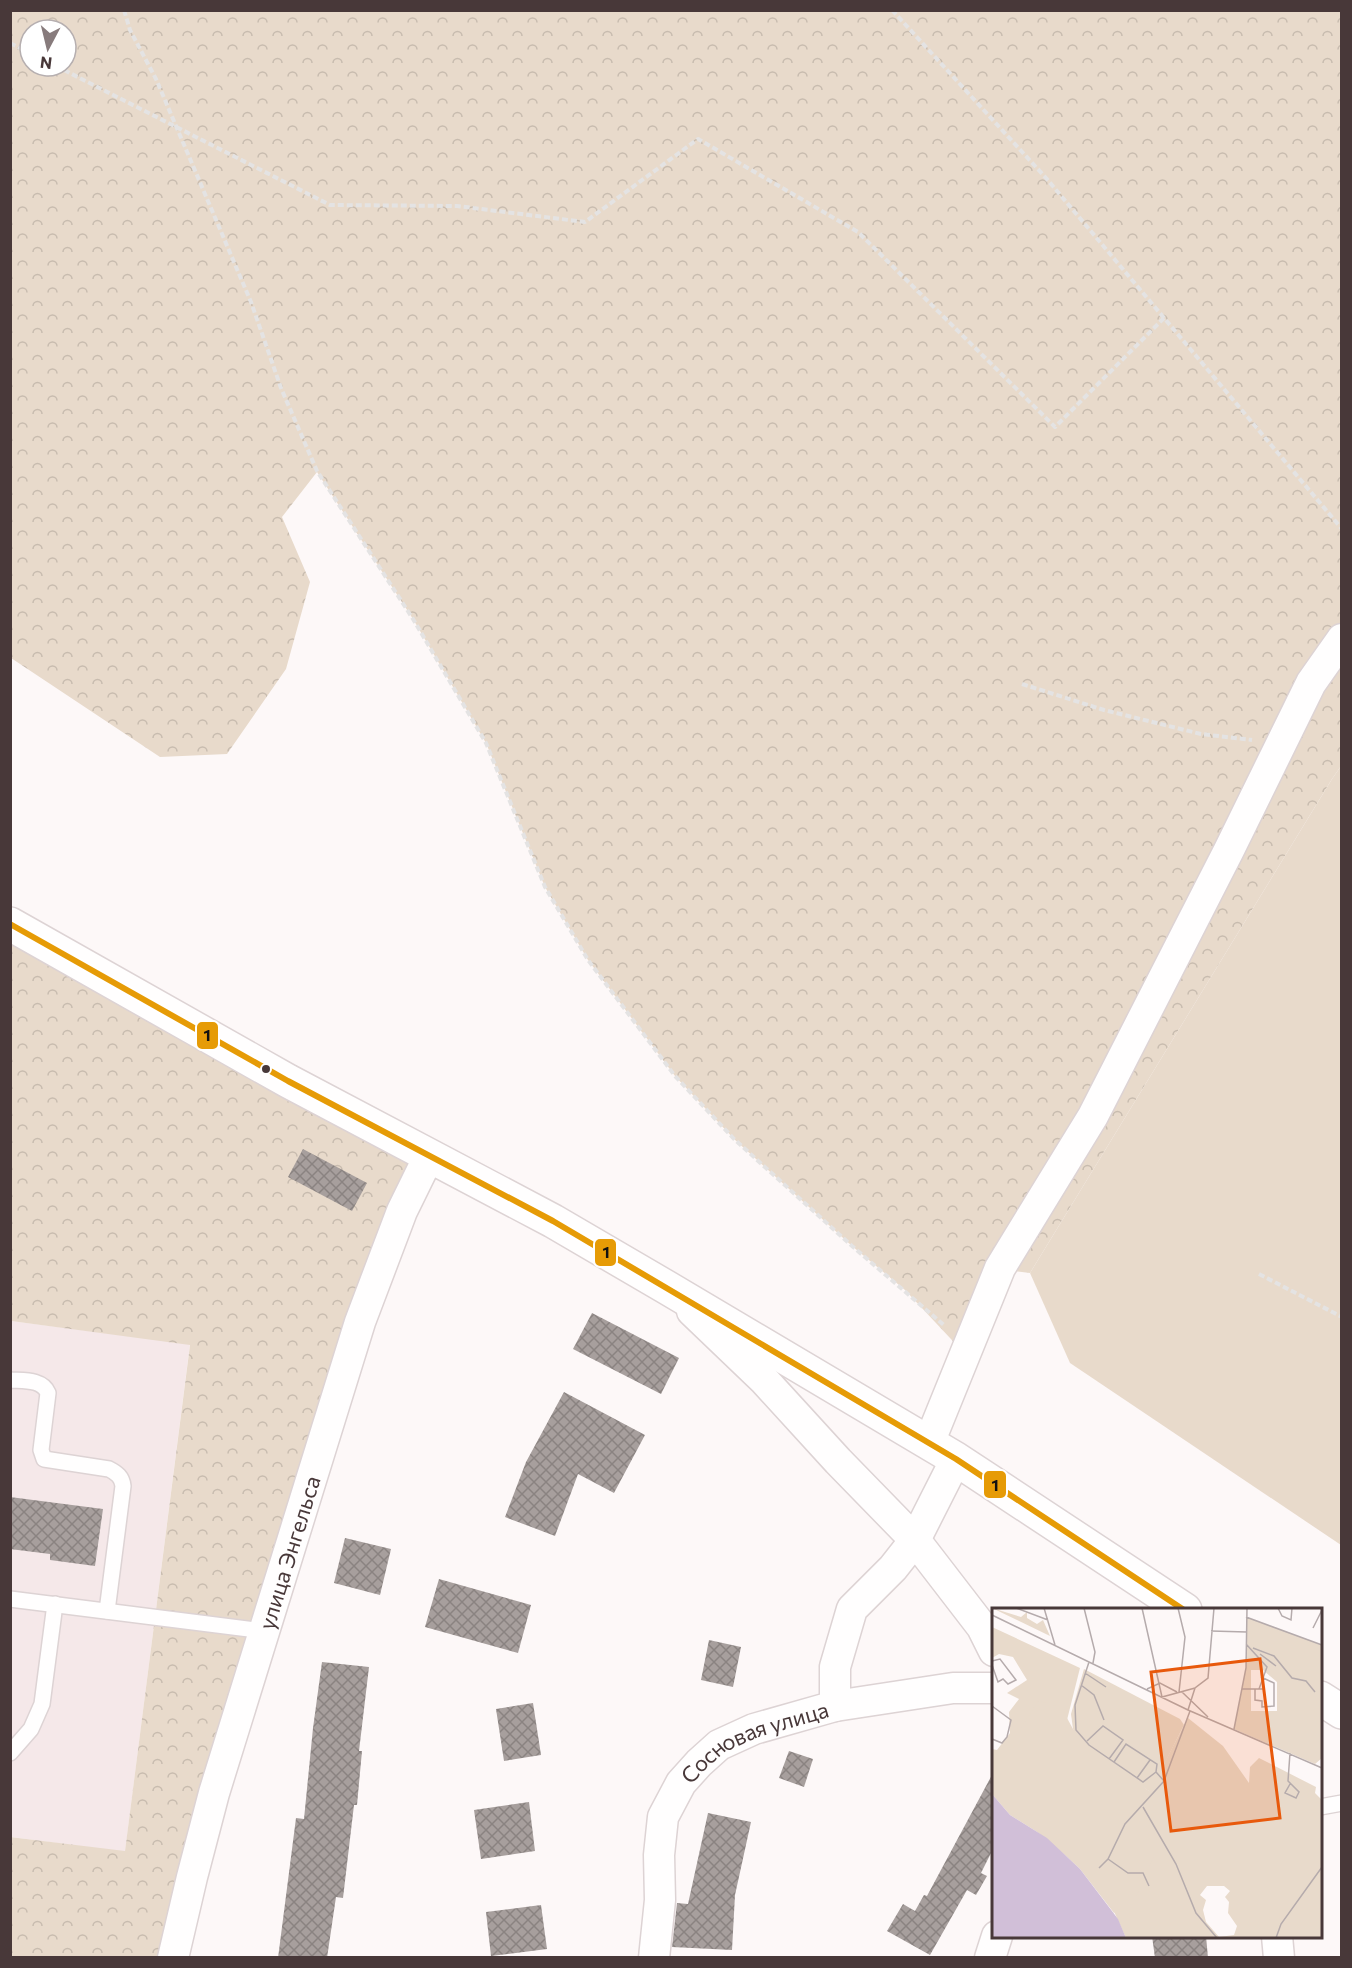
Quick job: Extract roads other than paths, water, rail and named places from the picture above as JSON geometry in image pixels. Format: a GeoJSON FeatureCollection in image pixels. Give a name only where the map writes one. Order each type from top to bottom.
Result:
{"type":"FeatureCollection","features":[{"type":"Feature","properties":{"kind":"main road"},"geometry":{"type":"LineString","coordinates":[[10,924],[288,1081],[553,1221],[942,1451],[1182,1608]]}},
{"type":"Feature","properties":{"kind":"main road"},"geometry":{"type":"LineString","coordinates":[[1322,1699],[1341,1712]]}},
{"type":"Feature","properties":{"kind":"street","name":"Сосновая улица"},"geometry":{"type":"LineString","coordinates":[[654,1958],[660,1900],[659,1855],[663,1816],[681,1783],[699,1762],[719,1745],[754,1729],[836,1706],[835,1667],[852,1609],[893,1568],[915,1540],[942,1451],[965,1354],[1000,1268],[1093,1116],[1229,850],[1311,683],[1341,639]]}},
{"type":"Feature","properties":{"kind":"street","name":"улица Энгельса"},"geometry":{"type":"LineString","coordinates":[[173,1958],[214,1793],[360,1322],[402,1211],[429,1156]]}},
{"type":"Feature","properties":{"kind":"street"},"geometry":{"type":"LineString","coordinates":[[666,1287],[764,1380],[915,1540],[982,1627],[992,1649]]}},
{"type":"Feature","properties":{"kind":"street"},"geometry":{"type":"LineString","coordinates":[[836,1706],[953,1688],[992,1688]]}},
{"type":"Feature","properties":{"kind":"street"},"geometry":{"type":"LineString","coordinates":[[990,1958],[997,1938]]}},
{"type":"Feature","properties":{"kind":"street"},"geometry":{"type":"LineString","coordinates":[[1277,1938],[1279,1958]]}},
{"type":"Feature","properties":{"kind":"lane"},"geometry":{"type":"LineString","coordinates":[[10,1380],[40,1383],[48,1393],[41,1450],[44,1459],[109,1469],[117,1473],[123,1481],[107,1611]]}},
{"type":"Feature","properties":{"kind":"lane"},"geometry":{"type":"LineString","coordinates":[[10,1599],[264,1631]]}},
{"type":"Feature","properties":{"kind":"lane"},"geometry":{"type":"LineString","coordinates":[[12,1748],[31,1729],[42,1704],[55,1604]]}},
{"type":"Feature","properties":{"kind":"lane"},"geometry":{"type":"LineString","coordinates":[[1322,1807],[1341,1803]]}}]}
